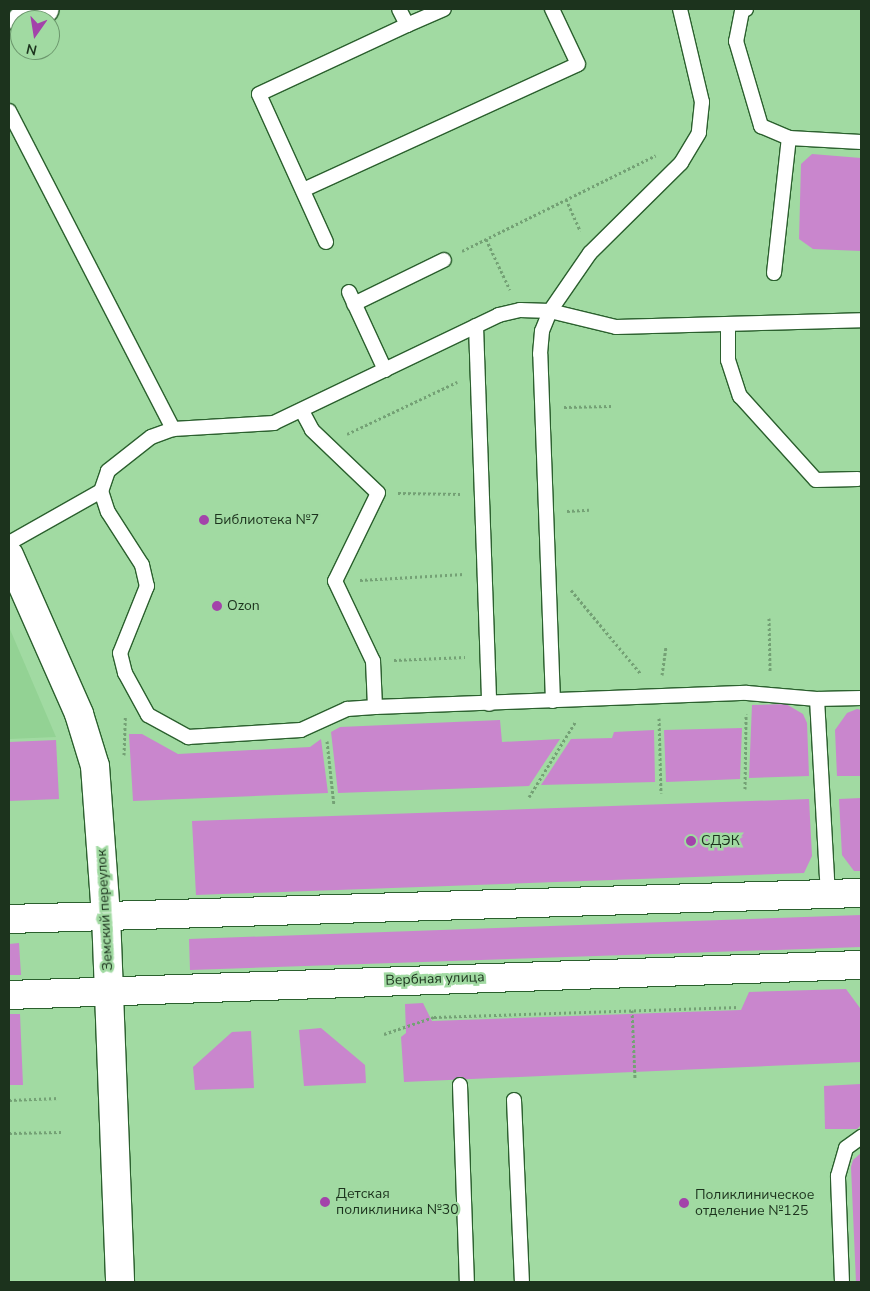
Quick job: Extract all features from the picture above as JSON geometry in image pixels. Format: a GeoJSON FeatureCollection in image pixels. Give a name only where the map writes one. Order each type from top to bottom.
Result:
{"type":"FeatureCollection","features":[{"type":"Feature","properties":{"kind":"main road","name":"Земский переулок"},"geometry":{"type":"LineString","coordinates":[[9,555],[90,742],[95,766],[106,916],[120,1282]]}},
{"type":"Feature","properties":{"kind":"main road"},"geometry":{"type":"LineString","coordinates":[[9,919],[861,894]]}},
{"type":"Feature","properties":{"kind":"main road","name":"Вербная улица"},"geometry":{"type":"LineString","coordinates":[[9,995],[861,965]]}},
{"type":"Feature","properties":{"kind":"lane"},"geometry":{"type":"LineString","coordinates":[[399,9],[407,25]]}},
{"type":"Feature","properties":{"kind":"lane"},"geometry":{"type":"LineString","coordinates":[[326,242],[259,94],[444,9]]}},
{"type":"Feature","properties":{"kind":"lane"},"geometry":{"type":"LineString","coordinates":[[303,190],[578,64],[552,9]]}},
{"type":"Feature","properties":{"kind":"lane"},"geometry":{"type":"LineString","coordinates":[[553,701],[540,354],[542,331],[550,311],[590,253],[681,163],[699,133],[702,102],[680,9]]}},
{"type":"Feature","properties":{"kind":"lane"},"geometry":{"type":"LineString","coordinates":[[746,9],[742,11],[736,41],[761,126],[789,138],[861,142]]}},
{"type":"Feature","properties":{"kind":"lane"},"geometry":{"type":"LineString","coordinates":[[9,111],[173,429]]}},
{"type":"Feature","properties":{"kind":"lane"},"geometry":{"type":"LineString","coordinates":[[774,273],[789,138]]}},
{"type":"Feature","properties":{"kind":"lane"},"geometry":{"type":"LineString","coordinates":[[385,370],[352,298],[444,260]]}},
{"type":"Feature","properties":{"kind":"lane"},"geometry":{"type":"LineString","coordinates":[[861,320],[616,326],[550,311],[520,310],[499,315],[274,423],[173,429],[151,436],[108,471],[101,491],[108,512],[142,565],[147,586],[120,654],[138,698],[148,715],[188,737],[301,730],[347,710],[375,707],[747,693],[770,693],[817,699],[861,698]]}},
{"type":"Feature","properties":{"kind":"lane"},"geometry":{"type":"LineString","coordinates":[[728,324],[728,360],[740,396],[816,480],[858,479]]}},
{"type":"Feature","properties":{"kind":"lane"},"geometry":{"type":"LineString","coordinates":[[476,326],[489,704]]}},
{"type":"Feature","properties":{"kind":"lane"},"geometry":{"type":"LineString","coordinates":[[302,411],[312,430],[378,493],[335,581],[373,661],[375,707]]}},
{"type":"Feature","properties":{"kind":"lane"},"geometry":{"type":"LineString","coordinates":[[9,543],[101,491]]}},
{"type":"Feature","properties":{"kind":"lane"},"geometry":{"type":"LineString","coordinates":[[817,699],[828,894]]}},
{"type":"Feature","properties":{"kind":"lane"},"geometry":{"type":"LineString","coordinates":[[460,1085],[468,1282]]}},
{"type":"Feature","properties":{"kind":"lane"},"geometry":{"type":"LineString","coordinates":[[514,1100],[522,1282]]}},
{"type":"Feature","properties":{"kind":"lane"},"geometry":{"type":"LineString","coordinates":[[842,1282],[838,1176],[846,1148],[861,1137]]}},
{"type":"Feature","properties":{"kind":"path"},"geometry":{"type":"LineString","coordinates":[[444,260],[699,133]]}},
{"type":"Feature","properties":{"kind":"path"},"geometry":{"type":"LineString","coordinates":[[566,199],[590,253]]}},
{"type":"Feature","properties":{"kind":"path"},"geometry":{"type":"LineString","coordinates":[[486,239],[520,310]]}},
{"type":"Feature","properties":{"kind":"path"},"geometry":{"type":"LineString","coordinates":[[326,444],[478,372]]}},
{"type":"Feature","properties":{"kind":"path"},"geometry":{"type":"LineString","coordinates":[[542,408],[611,406]]}},
{"type":"Feature","properties":{"kind":"path"},"geometry":{"type":"LineString","coordinates":[[378,493],[482,494]]}},
{"type":"Feature","properties":{"kind":"path"},"geometry":{"type":"LineString","coordinates":[[548,562],[659,696]]}},
{"type":"Feature","properties":{"kind":"path"},"geometry":{"type":"LineString","coordinates":[[335,581],[485,573]]}},
{"type":"Feature","properties":{"kind":"path"},"geometry":{"type":"LineString","coordinates":[[769,618],[770,693]]}},
{"type":"Feature","properties":{"kind":"path"},"geometry":{"type":"LineString","coordinates":[[661,793],[659,696],[666,646]]}},
{"type":"Feature","properties":{"kind":"path"},"geometry":{"type":"LineString","coordinates":[[373,661],[488,656]]}},
{"type":"Feature","properties":{"kind":"path"},"geometry":{"type":"LineString","coordinates":[[745,789],[747,693]]}},
{"type":"Feature","properties":{"kind":"path"},"geometry":{"type":"LineString","coordinates":[[124,758],[122,721],[138,698]]}},
{"type":"Feature","properties":{"kind":"path"},"geometry":{"type":"LineString","coordinates":[[530,797],[589,699]]}},
{"type":"Feature","properties":{"kind":"path"},"geometry":{"type":"LineString","coordinates":[[324,720],[334,805]]}},
{"type":"Feature","properties":{"kind":"path"},"geometry":{"type":"LineString","coordinates":[[384,1034],[434,1017],[739,1007]]}},
{"type":"Feature","properties":{"kind":"path"},"geometry":{"type":"LineString","coordinates":[[632,1010],[635,1079]]}},
{"type":"Feature","properties":{"kind":"path"},"geometry":{"type":"LineString","coordinates":[[9,1100],[59,1098]]}},
{"type":"Feature","properties":{"kind":"path"},"geometry":{"type":"LineString","coordinates":[[9,1133],[61,1132]]}},
{"type":"Feature","properties":{"kind":"shaded area"},"geometry":{"type":"Polygon","coordinates":[[[812,154],[861,158],[861,251],[813,249],[799,239],[801,164],[812,154]]]}},
{"type":"Feature","properties":{"kind":"shaded area"},"geometry":{"type":"Polygon","coordinates":[[[9,627],[56,737],[9,739],[9,627]]]}},
{"type":"Feature","properties":{"kind":"shaded area"},"geometry":{"type":"Polygon","coordinates":[[[786,704],[803,714],[807,723],[809,776],[749,778],[752,705],[786,704]]]}},
{"type":"Feature","properties":{"kind":"shaded area"},"geometry":{"type":"Polygon","coordinates":[[[857,709],[861,710],[861,776],[837,776],[835,730],[847,713],[857,709]]]}},
{"type":"Feature","properties":{"kind":"shaded area"},"geometry":{"type":"Polygon","coordinates":[[[500,720],[502,742],[560,739],[529,786],[338,793],[331,732],[340,727],[500,720]]]}},
{"type":"Feature","properties":{"kind":"shaded area"},"geometry":{"type":"Polygon","coordinates":[[[742,728],[740,779],[666,782],[664,730],[742,728]]]}},
{"type":"Feature","properties":{"kind":"shaded area"},"geometry":{"type":"Polygon","coordinates":[[[654,730],[655,782],[541,785],[571,739],[612,738],[614,732],[654,730]]]}},
{"type":"Feature","properties":{"kind":"shaded area"},"geometry":{"type":"Polygon","coordinates":[[[129,734],[142,734],[178,754],[310,747],[321,739],[328,793],[133,801],[129,734]]]}},
{"type":"Feature","properties":{"kind":"shaded area"},"geometry":{"type":"Polygon","coordinates":[[[56,740],[59,799],[9,801],[9,742],[56,740]]]}},
{"type":"Feature","properties":{"kind":"shaded area"},"geometry":{"type":"Polygon","coordinates":[[[861,798],[861,871],[854,871],[842,855],[839,799],[861,798]]]}},
{"type":"Feature","properties":{"kind":"shaded area"},"geometry":{"type":"Polygon","coordinates":[[[809,799],[812,856],[804,873],[196,895],[192,821],[809,799]]]}},
{"type":"Feature","properties":{"kind":"shaded area"},"geometry":{"type":"Polygon","coordinates":[[[861,915],[861,947],[190,970],[189,939],[861,915]]]}},
{"type":"Feature","properties":{"kind":"shaded area"},"geometry":{"type":"Polygon","coordinates":[[[19,943],[21,975],[9,975],[9,944],[19,943]]]}},
{"type":"Feature","properties":{"kind":"shaded area"},"geometry":{"type":"Polygon","coordinates":[[[846,989],[860,1008],[861,1062],[404,1082],[401,1037],[406,1033],[405,1004],[423,1003],[432,1021],[741,1010],[749,992],[846,989]]]}},
{"type":"Feature","properties":{"kind":"shaded area"},"geometry":{"type":"Polygon","coordinates":[[[9,1014],[20,1014],[23,1085],[9,1085],[9,1014]]]}},
{"type":"Feature","properties":{"kind":"shaded area"},"geometry":{"type":"Polygon","coordinates":[[[321,1028],[365,1065],[366,1083],[304,1086],[299,1030],[321,1028]]]}},
{"type":"Feature","properties":{"kind":"shaded area"},"geometry":{"type":"Polygon","coordinates":[[[251,1031],[254,1088],[195,1090],[193,1067],[232,1032],[251,1031]]]}},
{"type":"Feature","properties":{"kind":"shaded area"},"geometry":{"type":"Polygon","coordinates":[[[860,1084],[861,1125],[857,1129],[825,1129],[824,1086],[860,1084]]]}},
{"type":"Feature","properties":{"kind":"shaded area"},"geometry":{"type":"Polygon","coordinates":[[[861,1153],[861,1282],[856,1282],[851,1167],[853,1160],[861,1153]]]}},
{"type":"Feature","properties":{"kind":"place","name":"Библиотека №7"},"geometry":{"type":"Point","coordinates":[204,520]}},
{"type":"Feature","properties":{"kind":"place","name":"Ozon"},"geometry":{"type":"Point","coordinates":[217,606]}},
{"type":"Feature","properties":{"kind":"place","name":"СДЭК"},"geometry":{"type":"Point","coordinates":[691,841]}},
{"type":"Feature","properties":{"kind":"place","name":"Детская поликлиника №30"},"geometry":{"type":"Point","coordinates":[325,1202]}},
{"type":"Feature","properties":{"kind":"place","name":"Поликлиническое отделение №125"},"geometry":{"type":"Point","coordinates":[684,1203]}}]}
